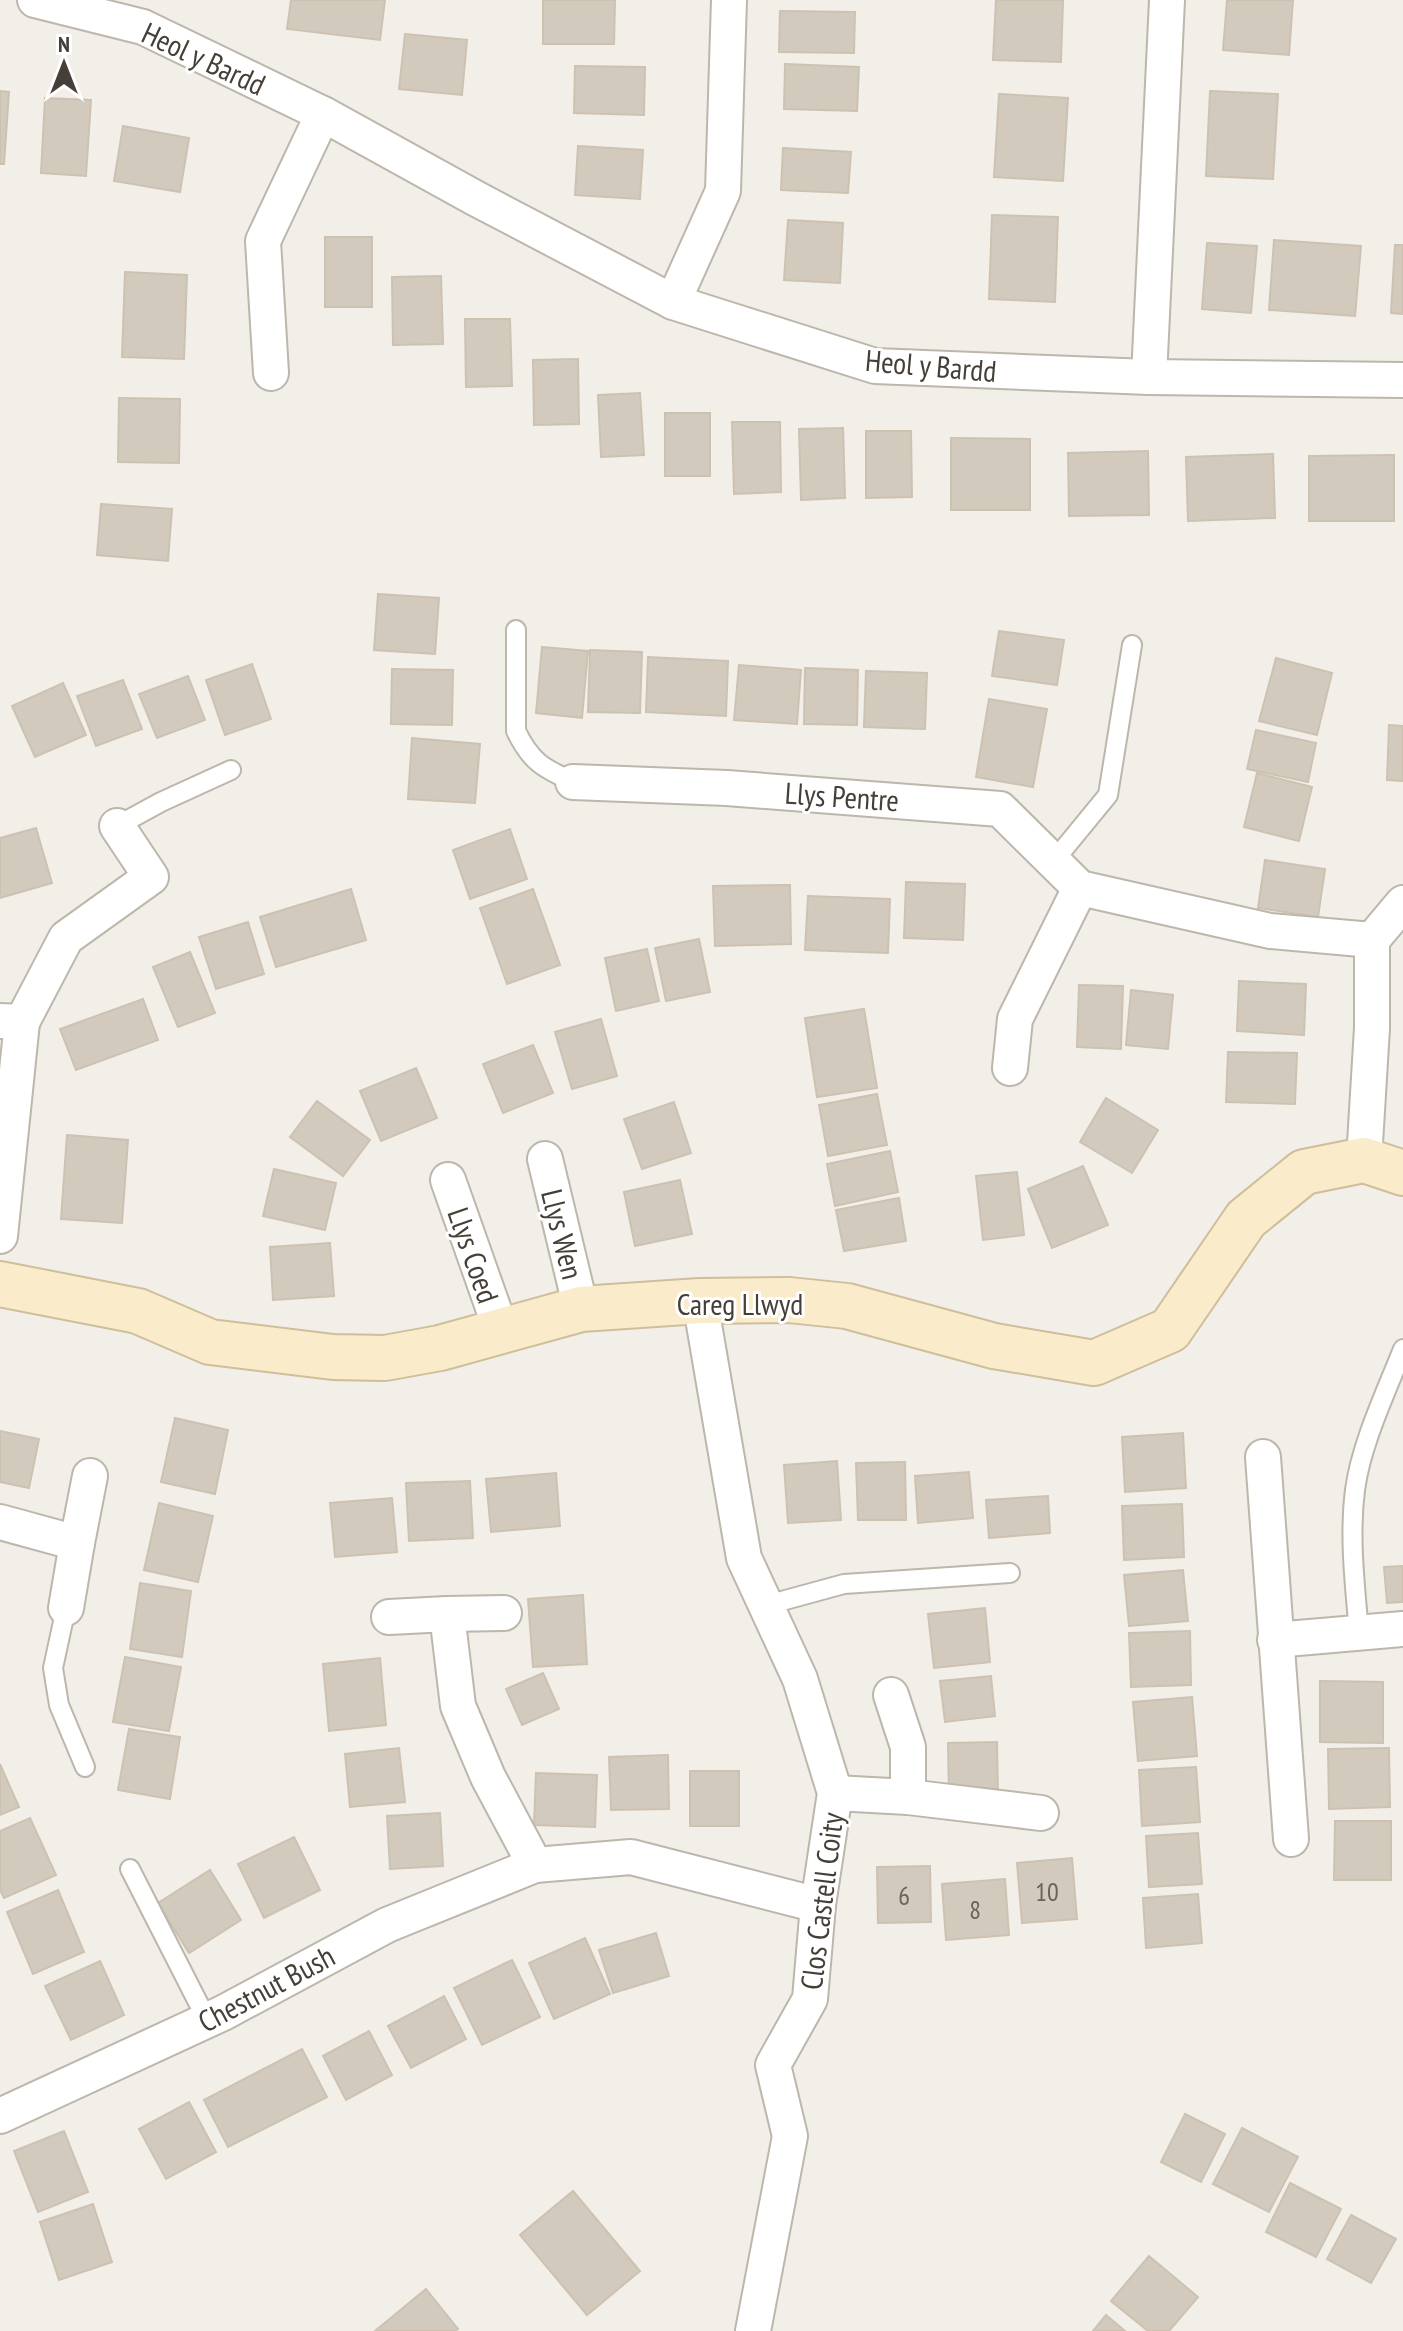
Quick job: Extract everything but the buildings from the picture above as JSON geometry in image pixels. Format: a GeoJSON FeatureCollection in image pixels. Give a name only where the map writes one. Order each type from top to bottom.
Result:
{"type":"FeatureCollection","features":[{"type":"Feature","properties":{"kind":"street","name":"Heol y Bardd"},"geometry":{"type":"LineString","coordinates":[[35,0],[143,27],[323,114],[673,302],[875,366],[1149,377],[1403,380]]}},
{"type":"Feature","properties":{"kind":"street"},"geometry":{"type":"LineString","coordinates":[[673,302],[723,191],[729,0]]}},
{"type":"Feature","properties":{"kind":"street"},"geometry":{"type":"LineString","coordinates":[[1149,377],[1167,0]]}},
{"type":"Feature","properties":{"kind":"street"},"geometry":{"type":"LineString","coordinates":[[271,373],[263,241],[323,114]]}},
{"type":"Feature","properties":{"kind":"street","name":"Llys Pentre"},"geometry":{"type":"LineString","coordinates":[[573,782],[771,791],[1000,809],[1080,888]]}},
{"type":"Feature","properties":{"kind":"street"},"geometry":{"type":"LineString","coordinates":[[0,1236],[11,1022],[66,938],[151,877],[117,826]]}},
{"type":"Feature","properties":{"kind":"street"},"geometry":{"type":"LineString","coordinates":[[1010,1068],[1015,1019],[1080,888],[1270,931],[1372,940]]}},
{"type":"Feature","properties":{"kind":"street"},"geometry":{"type":"LineString","coordinates":[[1384,1167],[1372,1028],[1372,940],[1403,903]]}},
{"type":"Feature","properties":{"kind":"street","name":"Llys Wen"},"geometry":{"type":"LineString","coordinates":[[545,1159],[581,1309]]}},
{"type":"Feature","properties":{"kind":"street","name":"Careg Llwyd"},"geometry":{"type":"LineString","coordinates":[[0,1284],[138,1311],[210,1342],[306,1355],[385,1358],[440,1348],[581,1309],[700,1301],[789,1300],[847,1306],[994,1346],[1094,1363],[1170,1330],[1246,1219],[1304,1172],[1384,1167]]}},
{"type":"Feature","properties":{"kind":"street","name":"Llys Coed"},"geometry":{"type":"LineString","coordinates":[[448,1180],[501,1330]]}},
{"type":"Feature","properties":{"kind":"street","name":"Clos Castell Coity"},"geometry":{"type":"LineString","coordinates":[[700,1301],[744,1558],[800,1679],[835,1793],[818,1905],[810,1999],[773,2065],[790,2136],[753,2331]]}},
{"type":"Feature","properties":{"kind":"street"},"geometry":{"type":"LineString","coordinates":[[1263,1457],[1291,1839]]}},
{"type":"Feature","properties":{"kind":"street"},"geometry":{"type":"LineString","coordinates":[[66,1608],[90,1476]]}},
{"type":"Feature","properties":{"kind":"street"},"geometry":{"type":"LineString","coordinates":[[0,1522],[77,1543]]}},
{"type":"Feature","properties":{"kind":"street"},"geometry":{"type":"LineString","coordinates":[[389,1617],[504,1613]]}},
{"type":"Feature","properties":{"kind":"street"},"geometry":{"type":"LineString","coordinates":[[447,1614],[458,1706],[488,1777],[535,1865]]}},
{"type":"Feature","properties":{"kind":"street"},"geometry":{"type":"LineString","coordinates":[[1275,1640],[1403,1629]]}},
{"type":"Feature","properties":{"kind":"street"},"geometry":{"type":"LineString","coordinates":[[891,1695],[908,1747],[908,1797]]}},
{"type":"Feature","properties":{"kind":"street","name":"Clos Castell Coity"},"geometry":{"type":"LineString","coordinates":[[835,1793],[908,1797],[1041,1813]]}},
{"type":"Feature","properties":{"kind":"street","name":"Chestnut Bush"},"geometry":{"type":"LineString","coordinates":[[0,2116],[207,2020],[387,1925],[535,1865],[631,1857],[818,1905]]}},
{"type":"Feature","properties":{"kind":"lane"},"geometry":{"type":"LineString","coordinates":[[516,630],[516,731],[541,768],[573,782]]}},
{"type":"Feature","properties":{"kind":"lane"},"geometry":{"type":"LineString","coordinates":[[1053,862],[1108,795],[1132,645]]}},
{"type":"Feature","properties":{"kind":"lane"},"geometry":{"type":"LineString","coordinates":[[117,826],[231,770]]}},
{"type":"Feature","properties":{"kind":"lane"},"geometry":{"type":"LineString","coordinates":[[1359,1633],[1353,1561],[1355,1489],[1375,1419],[1403,1349]]}},
{"type":"Feature","properties":{"kind":"lane"},"geometry":{"type":"LineString","coordinates":[[767,1605],[844,1584],[1010,1573]]}},
{"type":"Feature","properties":{"kind":"lane"},"geometry":{"type":"LineString","coordinates":[[66,1608],[53,1668],[59,1705],[85,1767]]}},
{"type":"Feature","properties":{"kind":"lane"},"geometry":{"type":"LineString","coordinates":[[130,1869],[207,2020]]}}]}
